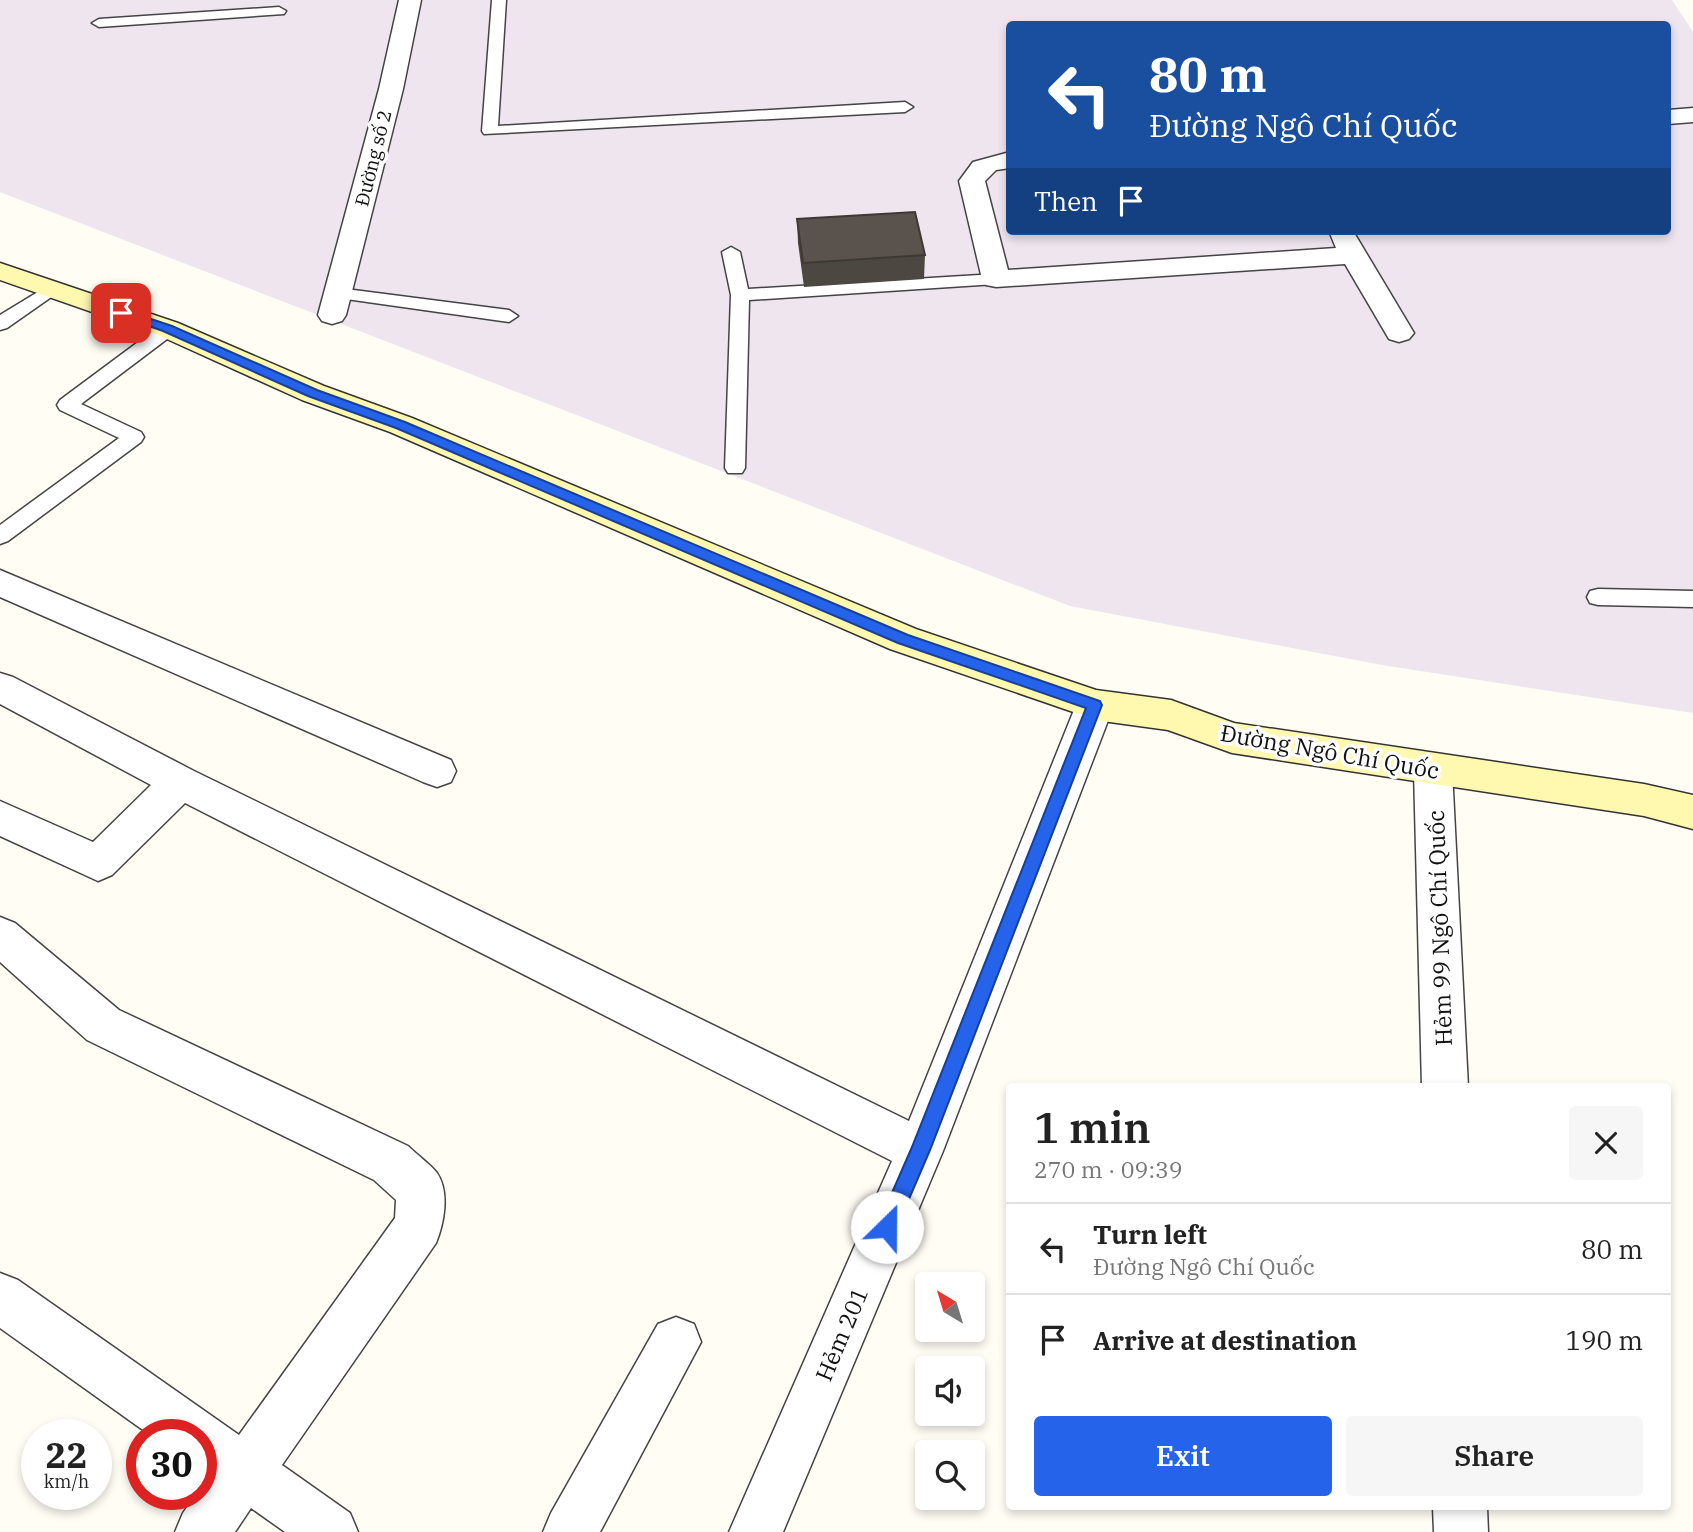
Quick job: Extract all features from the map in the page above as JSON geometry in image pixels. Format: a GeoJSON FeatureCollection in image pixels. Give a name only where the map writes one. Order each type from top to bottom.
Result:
{"type":"FeatureCollection","features":[{"type":"Feature","properties":{"kind":"main road","name":"Đường Ngô Chí Quốc"},"geometry":{"type":"LineString","coordinates":[[0,271],[168,329],[313,393],[401,425],[903,639],[1095,705],[1171,715],[1232,738],[1644,800],[1693,811]]}},
{"type":"Feature","properties":{"kind":"street","name":"Đường số 2"},"geometry":{"type":"LineString","coordinates":[[335,304],[391,89],[410,0]]}},
{"type":"Feature","properties":{"kind":"street"},"geometry":{"type":"LineString","coordinates":[[1671,117],[1693,115]]}},
{"type":"Feature","properties":{"kind":"street"},"geometry":{"type":"LineString","coordinates":[[1006,160],[983,166],[975,173],[972,181],[996,279],[1354,255]]}},
{"type":"Feature","properties":{"kind":"street"},"geometry":{"type":"LineString","coordinates":[[1342,235],[1399,333]]}},
{"type":"Feature","properties":{"kind":"street"},"geometry":{"type":"LineString","coordinates":[[0,583],[437,771]]}},
{"type":"Feature","properties":{"kind":"street"},"geometry":{"type":"LineString","coordinates":[[0,687],[180,782],[920,1150]]}},
{"type":"Feature","properties":{"kind":"street","name":"Hẻm 201"},"geometry":{"type":"LineString","coordinates":[[756,1532],[920,1150],[1095,705]]}},
{"type":"Feature","properties":{"kind":"street","name":"Hẻm 99 Ngô Chí Quốc"},"geometry":{"type":"LineString","coordinates":[[1433,770],[1445,1083]]}},
{"type":"Feature","properties":{"kind":"street"},"geometry":{"type":"LineString","coordinates":[[0,818],[98,863],[180,782]]}},
{"type":"Feature","properties":{"kind":"street"},"geometry":{"type":"LineString","coordinates":[[0,936],[103,1025],[391,1163],[420,1190],[419,1226],[202,1532]]}},
{"type":"Feature","properties":{"kind":"street"},"geometry":{"type":"LineString","coordinates":[[0,1298],[172,1419]]}},
{"type":"Feature","properties":{"kind":"street"},"geometry":{"type":"LineString","coordinates":[[570,1532],[676,1342]]}},
{"type":"Feature","properties":{"kind":"street"},"geometry":{"type":"LineString","coordinates":[[217,1451],[331,1532]]}},
{"type":"Feature","properties":{"kind":"street"},"geometry":{"type":"LineString","coordinates":[[1460,1510],[1461,1532]]}},
{"type":"Feature","properties":{"kind":"lane"},"geometry":{"type":"LineString","coordinates":[[176,18],[182,0]]}},
{"type":"Feature","properties":{"kind":"lane"},"geometry":{"type":"LineString","coordinates":[[499,0],[490,131],[905,107]]}},
{"type":"Feature","properties":{"kind":"lane"},"geometry":{"type":"LineString","coordinates":[[99,23],[278,11]]}},
{"type":"Feature","properties":{"kind":"lane"},"geometry":{"type":"LineString","coordinates":[[731,252],[740,296],[735,468]]}},
{"type":"Feature","properties":{"kind":"lane"},"geometry":{"type":"LineString","coordinates":[[740,296],[996,279]]}},
{"type":"Feature","properties":{"kind":"lane"},"geometry":{"type":"LineString","coordinates":[[0,324],[51,289]]}},
{"type":"Feature","properties":{"kind":"lane"},"geometry":{"type":"LineString","coordinates":[[335,304],[509,316]]}},
{"type":"Feature","properties":{"kind":"lane"},"geometry":{"type":"LineString","coordinates":[[0,536],[134,437],[67,405],[168,329]]}},
{"type":"Feature","properties":{"kind":"lane"},"geometry":{"type":"LineString","coordinates":[[1598,597],[1693,598]]}},
{"type":"Feature","properties":{"kind":"shaded area"},"geometry":{"type":"Polygon","coordinates":[[[0,0],[1672,0],[1693,32],[1693,713],[1382,665],[1070,606],[0,192],[0,0]]]}},
{"type":"Feature","properties":{"kind":"building"},"geometry":{"type":"Polygon","coordinates":[[[915,212],[925,255],[803,263],[797,219],[915,212]]]}},
{"type":"Feature","properties":{"kind":"route"},"geometry":{"type":"LineString","coordinates":[[121,313],[168,329],[313,393],[401,425],[903,639],[1095,705],[920,1150],[887,1227]]}}]}
